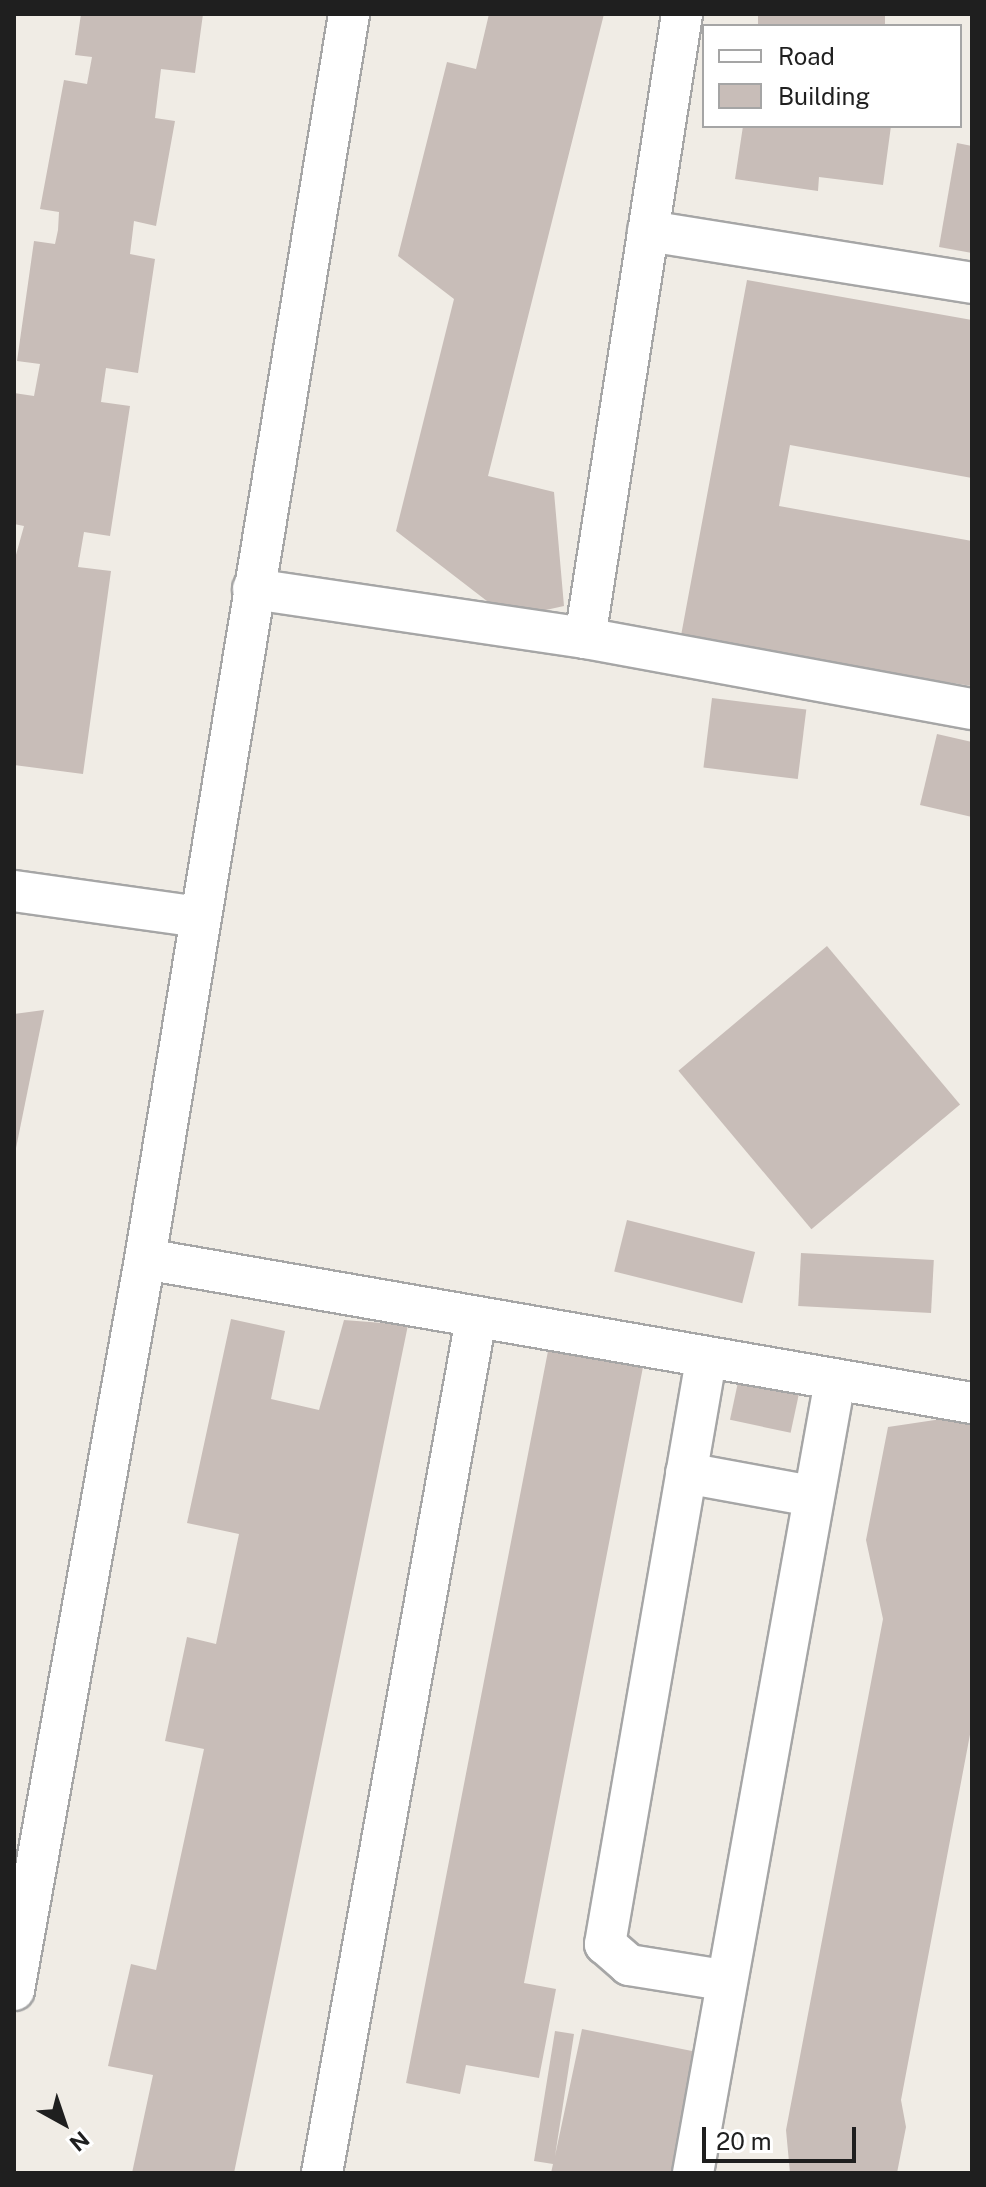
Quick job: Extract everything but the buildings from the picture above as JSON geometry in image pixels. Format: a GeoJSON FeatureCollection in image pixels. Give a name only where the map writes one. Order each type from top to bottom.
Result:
{"type":"FeatureCollection","features":[{"type":"Feature","properties":{"kind":"street"},"geometry":{"type":"LineString","coordinates":[[14,1990],[145,1259],[349,14]]}},
{"type":"Feature","properties":{"kind":"street"},"geometry":{"type":"LineString","coordinates":[[585,638],[682,14]]}},
{"type":"Feature","properties":{"kind":"street"},"geometry":{"type":"LineString","coordinates":[[648,231],[972,283]]}},
{"type":"Feature","properties":{"kind":"street"},"geometry":{"type":"LineString","coordinates":[[253,589],[585,638],[972,709]]}},
{"type":"Feature","properties":{"kind":"street"},"geometry":{"type":"LineString","coordinates":[[14,891],[199,917]]}},
{"type":"Feature","properties":{"kind":"street"},"geometry":{"type":"LineString","coordinates":[[145,1259],[706,1360],[972,1403]]}},
{"type":"Feature","properties":{"kind":"street"},"geometry":{"type":"LineString","coordinates":[[322,2173],[476,1319]]}},
{"type":"Feature","properties":{"kind":"street"},"geometry":{"type":"LineString","coordinates":[[706,1360],[605,1944],[629,1965],[723,1980]]}},
{"type":"Feature","properties":{"kind":"street"},"geometry":{"type":"LineString","coordinates":[[693,2173],[723,1980],[811,1496],[835,1381]]}},
{"type":"Feature","properties":{"kind":"street"},"geometry":{"type":"LineString","coordinates":[[686,1473],[811,1496]]}}]}
